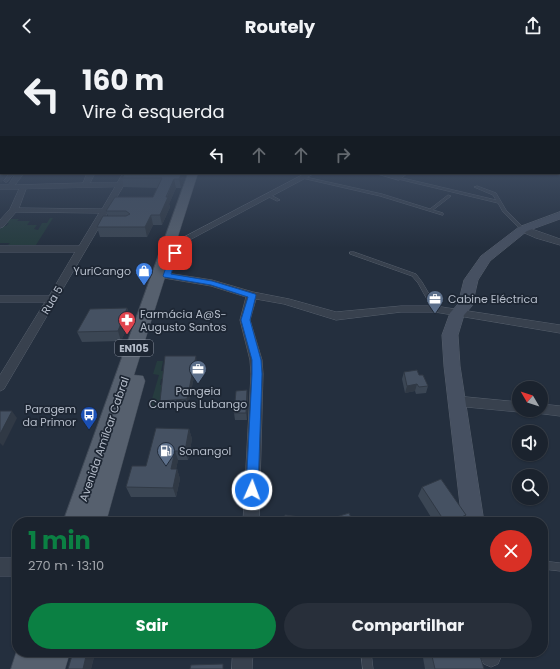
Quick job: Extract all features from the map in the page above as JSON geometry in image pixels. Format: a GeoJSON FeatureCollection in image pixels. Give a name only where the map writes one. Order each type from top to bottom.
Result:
{"type":"FeatureCollection","features":[{"type":"Feature","properties":{"kind":"main road","name":"Avenida Amílcar Cabral"},"geometry":{"type":"LineString","coordinates":[[77,517],[186,190]]}},
{"type":"Feature","properties":{"kind":"main road","name":"Avenida Amílcar Cabral"},"geometry":{"type":"LineString","coordinates":[[95,517],[167,276],[195,190]]}},
{"type":"Feature","properties":{"kind":"main road"},"geometry":{"type":"LineString","coordinates":[[26,669],[30,657]]}},
{"type":"Feature","properties":{"kind":"main road"},"geometry":{"type":"LineString","coordinates":[[50,669],[54,657]]}},
{"type":"Feature","properties":{"kind":"street"},"geometry":{"type":"LineString","coordinates":[[0,225],[14,210],[22,190]]}},
{"type":"Feature","properties":{"kind":"street","name":"Rua 5"},"geometry":{"type":"LineString","coordinates":[[0,386],[82,249],[100,223],[105,211],[118,190]]}},
{"type":"Feature","properties":{"kind":"street"},"geometry":{"type":"LineString","coordinates":[[178,242],[278,190]]}},
{"type":"Feature","properties":{"kind":"street"},"geometry":{"type":"LineString","coordinates":[[14,210],[105,211]]}},
{"type":"Feature","properties":{"kind":"street"},"geometry":{"type":"LineString","coordinates":[[472,517],[456,401],[450,335],[457,313],[464,306],[471,280],[485,259],[522,229],[560,215]]}},
{"type":"Feature","properties":{"kind":"street"},"geometry":{"type":"LineString","coordinates":[[522,229],[560,242]]}},
{"type":"Feature","properties":{"kind":"street"},"geometry":{"type":"LineString","coordinates":[[0,249],[82,249]]}},
{"type":"Feature","properties":{"kind":"street"},"geometry":{"type":"LineString","coordinates":[[167,276],[212,283],[252,295],[285,301],[336,316],[401,309],[435,309],[560,329]]}},
{"type":"Feature","properties":{"kind":"street"},"geometry":{"type":"LineString","coordinates":[[251,517],[257,374],[256,360],[246,320],[252,295]]}},
{"type":"Feature","properties":{"kind":"street"},"geometry":{"type":"LineString","coordinates":[[0,299],[53,299]]}},
{"type":"Feature","properties":{"kind":"street"},"geometry":{"type":"LineString","coordinates":[[456,401],[512,406]]}},
{"type":"Feature","properties":{"kind":"street"},"geometry":{"type":"LineString","coordinates":[[548,410],[560,411]]}},
{"type":"Feature","properties":{"kind":"street"},"geometry":{"type":"LineString","coordinates":[[0,567],[12,567]]}},
{"type":"Feature","properties":{"kind":"street"},"geometry":{"type":"LineString","coordinates":[[242,669],[243,657]]}},
{"type":"Feature","properties":{"kind":"lane"},"geometry":{"type":"LineString","coordinates":[[358,190],[381,195],[442,214]]}},
{"type":"Feature","properties":{"kind":"lane"},"geometry":{"type":"LineString","coordinates":[[455,190],[499,202]]}},
{"type":"Feature","properties":{"kind":"lane"},"geometry":{"type":"LineString","coordinates":[[484,190],[495,194],[504,211],[522,229]]}},
{"type":"Feature","properties":{"kind":"lane"},"geometry":{"type":"LineString","coordinates":[[268,195],[278,200]]}},
{"type":"Feature","properties":{"kind":"lane"},"geometry":{"type":"LineString","coordinates":[[431,210],[449,196]]}},
{"type":"Feature","properties":{"kind":"lane"},"geometry":{"type":"LineString","coordinates":[[352,253],[414,275],[420,282],[435,309]]}},
{"type":"Feature","properties":{"kind":"lane"},"geometry":{"type":"LineString","coordinates":[[548,566],[560,567]]}},
{"type":"Feature","properties":{"kind":"lane"},"geometry":{"type":"LineString","coordinates":[[367,657],[368,669]]}},
{"type":"Feature","properties":{"kind":"green space"},"geometry":{"type":"Polygon","coordinates":[[[50,218],[53,218],[36,245],[8,245],[10,243],[0,243],[0,229],[2,226],[6,226],[9,223],[5,223],[9,219],[19,219],[17,221],[30,221],[27,225],[37,225],[34,229],[38,230],[42,223],[47,223],[50,218]]]}},
{"type":"Feature","properties":{"kind":"green space"},"geometry":{"type":"Polygon","coordinates":[[[157,361],[163,361],[161,371],[169,371],[167,379],[161,379],[160,385],[171,385],[162,408],[149,409],[159,375],[153,374],[157,361]]]}},
{"type":"Feature","properties":{"kind":"building"},"geometry":{"type":"Polygon","coordinates":[[[156,190],[169,190],[166,197],[168,197],[160,215],[151,215],[145,227],[97,227],[103,216],[126,216],[130,214],[126,211],[106,211],[115,197],[153,197],[156,190]]]}},
{"type":"Feature","properties":{"kind":"building"},"geometry":{"type":"Polygon","coordinates":[[[127,308],[118,331],[77,332],[90,309],[127,308]]]}},
{"type":"Feature","properties":{"kind":"building"},"geometry":{"type":"Polygon","coordinates":[[[165,356],[196,356],[187,399],[160,401],[165,356]]]}},
{"type":"Feature","properties":{"kind":"building"},"geometry":{"type":"Polygon","coordinates":[[[417,370],[419,375],[423,375],[428,386],[419,387],[417,384],[407,386],[404,372],[417,370]]]}},
{"type":"Feature","properties":{"kind":"building"},"geometry":{"type":"Polygon","coordinates":[[[247,390],[246,413],[234,413],[236,391],[247,390]]]}},
{"type":"Feature","properties":{"kind":"building"},"geometry":{"type":"Polygon","coordinates":[[[0,411],[12,411],[0,434],[0,411]]]}},
{"type":"Feature","properties":{"kind":"building"},"geometry":{"type":"Polygon","coordinates":[[[156,428],[189,429],[185,451],[175,451],[171,469],[177,469],[173,488],[126,487],[132,466],[146,466],[156,428]]]}},
{"type":"Feature","properties":{"kind":"building"},"geometry":{"type":"Polygon","coordinates":[[[441,479],[466,515],[461,517],[442,517],[422,487],[441,479]]]}},
{"type":"Feature","properties":{"kind":"building"},"geometry":{"type":"Polygon","coordinates":[[[349,513],[351,517],[336,517],[349,513]]]}},
{"type":"Feature","properties":{"kind":"building"},"geometry":{"type":"Polygon","coordinates":[[[285,515],[300,517],[285,517],[285,515]]]}},
{"type":"Feature","properties":{"kind":"building"},"geometry":{"type":"Polygon","coordinates":[[[72,657],[86,657],[83,669],[68,669],[72,657]]]}},
{"type":"Feature","properties":{"kind":"building"},"geometry":{"type":"Polygon","coordinates":[[[432,657],[480,657],[484,669],[435,669],[432,657]]]}},
{"type":"Feature","properties":{"kind":"building"},"geometry":{"type":"Polygon","coordinates":[[[223,664],[223,669],[190,669],[191,665],[223,664]]]}},
{"type":"Feature","properties":{"kind":"place","name":"YuriCango"},"geometry":{"type":"Point","coordinates":[144,286]}},
{"type":"Feature","properties":{"kind":"place","name":"Cabine Eléctrica"},"geometry":{"type":"Point","coordinates":[435,314]}},
{"type":"Feature","properties":{"kind":"place","name":"Farmácia A@S- Augusto Santos"},"geometry":{"type":"Point","coordinates":[127,335]}},
{"type":"Feature","properties":{"kind":"place","name":"Pangeia Campus Lubango"},"geometry":{"type":"Point","coordinates":[198,384]}},
{"type":"Feature","properties":{"kind":"place","name":"Paragem da Primor"},"geometry":{"type":"Point","coordinates":[89,430]}},
{"type":"Feature","properties":{"kind":"place","name":"Sonangol"},"geometry":{"type":"Point","coordinates":[166,466]}},
{"type":"Feature","properties":{"kind":"route"},"geometry":{"type":"LineString","coordinates":[[175,253],[167,276],[212,283],[252,295],[246,320],[247,331],[256,360],[257,374],[252,490]]}}]}
